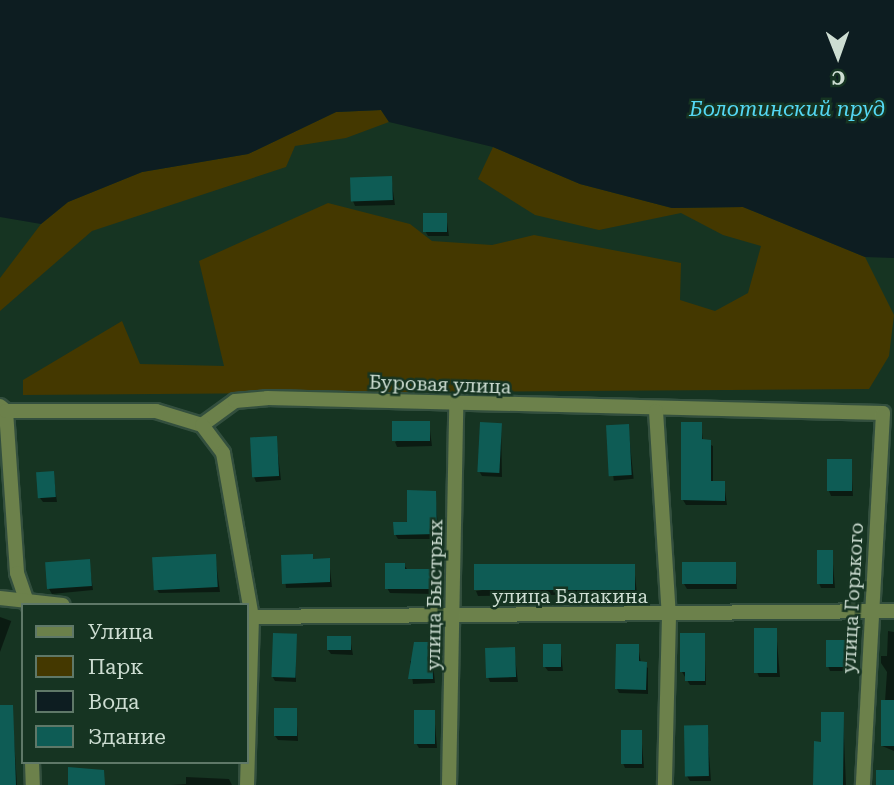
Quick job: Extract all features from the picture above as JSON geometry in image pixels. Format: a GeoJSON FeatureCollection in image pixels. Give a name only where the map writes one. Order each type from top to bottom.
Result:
{"type":"FeatureCollection","features":[{"type":"Feature","properties":{"kind":"street","name":"Буровая улица"},"geometry":{"type":"LineString","coordinates":[[202,425],[235,401],[267,398],[656,411],[883,413]]}},
{"type":"Feature","properties":{"kind":"street","name":"улица Быстрых"},"geometry":{"type":"LineString","coordinates":[[449,785],[456,405]]}},
{"type":"Feature","properties":{"kind":"street"},"geometry":{"type":"LineString","coordinates":[[28,603],[17,573],[3,408],[156,411],[202,425],[223,453],[247,603]]}},
{"type":"Feature","properties":{"kind":"street"},"geometry":{"type":"LineString","coordinates":[[656,411],[669,616],[665,785]]}},
{"type":"Feature","properties":{"kind":"street","name":"улица Горького"},"geometry":{"type":"LineString","coordinates":[[863,785],[870,612],[883,413]]}},
{"type":"Feature","properties":{"kind":"street"},"geometry":{"type":"LineString","coordinates":[[0,598],[28,603]]}},
{"type":"Feature","properties":{"kind":"street","name":"улица Балакина"},"geometry":{"type":"LineString","coordinates":[[249,617],[669,616],[894,611]]}},
{"type":"Feature","properties":{"kind":"street"},"geometry":{"type":"LineString","coordinates":[[248,701],[249,617]]}},
{"type":"Feature","properties":{"kind":"street"},"geometry":{"type":"LineString","coordinates":[[32,764],[33,785]]}},
{"type":"Feature","properties":{"kind":"street"},"geometry":{"type":"LineString","coordinates":[[247,764],[247,785]]}},
{"type":"Feature","properties":{"kind":"green space"},"geometry":{"type":"Polygon","coordinates":[[[381,110],[389,122],[346,138],[295,146],[286,167],[92,231],[0,311],[0,278],[41,224],[68,202],[142,172],[248,154],[336,112],[381,110]]]}},
{"type":"Feature","properties":{"kind":"green space"},"geometry":{"type":"Polygon","coordinates":[[[493,147],[580,184],[672,208],[743,207],[865,257],[894,315],[889,356],[869,389],[23,395],[23,380],[122,321],[140,364],[224,366],[199,261],[328,203],[410,224],[432,241],[492,245],[534,235],[681,263],[680,300],[715,311],[748,293],[761,246],[723,235],[681,213],[599,230],[535,215],[478,179],[493,147]]]}},
{"type":"Feature","properties":{"kind":"water","name":"Болотинский пруд"},"geometry":{"type":"Polygon","coordinates":[[[0,0],[894,0],[894,258],[865,257],[743,207],[672,208],[580,184],[493,147],[389,122],[381,110],[336,112],[248,154],[142,172],[68,202],[41,224],[0,217],[0,0]]]}},
{"type":"Feature","properties":{"kind":"building"},"geometry":{"type":"Polygon","coordinates":[[[392,176],[393,200],[351,201],[350,177],[392,176]]]}},
{"type":"Feature","properties":{"kind":"building"},"geometry":{"type":"Polygon","coordinates":[[[423,213],[447,213],[447,232],[423,232],[423,213]]]}},
{"type":"Feature","properties":{"kind":"building"},"geometry":{"type":"Polygon","coordinates":[[[392,421],[430,421],[430,441],[392,441],[392,421]]]}},
{"type":"Feature","properties":{"kind":"building"},"geometry":{"type":"Polygon","coordinates":[[[480,422],[502,423],[499,473],[477,472],[480,422]]]}},
{"type":"Feature","properties":{"kind":"building"},"geometry":{"type":"Polygon","coordinates":[[[681,422],[702,422],[702,439],[711,440],[711,481],[725,481],[725,501],[681,500],[681,422]]]}},
{"type":"Feature","properties":{"kind":"building"},"geometry":{"type":"Polygon","coordinates":[[[629,424],[632,475],[609,476],[606,425],[629,424]]]}},
{"type":"Feature","properties":{"kind":"building"},"geometry":{"type":"Polygon","coordinates":[[[277,436],[279,476],[252,477],[250,437],[277,436]]]}},
{"type":"Feature","properties":{"kind":"building"},"geometry":{"type":"Polygon","coordinates":[[[827,459],[852,459],[852,491],[827,491],[827,459]]]}},
{"type":"Feature","properties":{"kind":"building"},"geometry":{"type":"Polygon","coordinates":[[[54,471],[56,497],[38,498],[36,472],[54,471]]]}},
{"type":"Feature","properties":{"kind":"building"},"geometry":{"type":"Polygon","coordinates":[[[407,490],[436,491],[437,534],[394,535],[393,522],[407,522],[407,490]]]}},
{"type":"Feature","properties":{"kind":"building"},"geometry":{"type":"Polygon","coordinates":[[[817,550],[833,550],[833,584],[817,584],[817,550]]]}},
{"type":"Feature","properties":{"kind":"building"},"geometry":{"type":"Polygon","coordinates":[[[216,554],[218,587],[154,590],[152,557],[216,554]]]}},
{"type":"Feature","properties":{"kind":"building"},"geometry":{"type":"Polygon","coordinates":[[[313,554],[313,559],[330,558],[330,582],[282,584],[281,555],[313,554]]]}},
{"type":"Feature","properties":{"kind":"building"},"geometry":{"type":"Polygon","coordinates":[[[90,559],[92,586],[47,589],[45,562],[90,559]]]}},
{"type":"Feature","properties":{"kind":"building"},"geometry":{"type":"Polygon","coordinates":[[[682,562],[736,562],[736,584],[682,584],[682,562]]]}},
{"type":"Feature","properties":{"kind":"building"},"geometry":{"type":"Polygon","coordinates":[[[385,563],[405,563],[405,569],[431,569],[431,589],[385,589],[385,563]]]}},
{"type":"Feature","properties":{"kind":"building"},"geometry":{"type":"Polygon","coordinates":[[[474,564],[635,564],[635,590],[474,590],[474,564]]]}},
{"type":"Feature","properties":{"kind":"building"},"geometry":{"type":"Polygon","coordinates":[[[754,628],[777,628],[777,673],[754,673],[754,628]]]}},
{"type":"Feature","properties":{"kind":"building"},"geometry":{"type":"Polygon","coordinates":[[[273,633],[297,634],[295,678],[271,677],[273,633]]]}},
{"type":"Feature","properties":{"kind":"building"},"geometry":{"type":"Polygon","coordinates":[[[680,633],[705,633],[705,681],[685,681],[685,672],[680,672],[680,633]]]}},
{"type":"Feature","properties":{"kind":"building"},"geometry":{"type":"Polygon","coordinates":[[[327,636],[351,636],[351,650],[327,650],[327,636]]]}},
{"type":"Feature","properties":{"kind":"building"},"geometry":{"type":"Polygon","coordinates":[[[826,640],[845,640],[845,667],[826,667],[826,640]]]}},
{"type":"Feature","properties":{"kind":"building"},"geometry":{"type":"Polygon","coordinates":[[[414,642],[432,642],[433,679],[408,679],[414,642]]]}},
{"type":"Feature","properties":{"kind":"building"},"geometry":{"type":"Polygon","coordinates":[[[543,644],[561,644],[561,667],[543,667],[543,644]]]}},
{"type":"Feature","properties":{"kind":"building"},"geometry":{"type":"Polygon","coordinates":[[[616,644],[639,644],[639,661],[647,662],[646,690],[615,689],[616,644]]]}},
{"type":"Feature","properties":{"kind":"building"},"geometry":{"type":"Polygon","coordinates":[[[515,647],[516,677],[486,678],[485,648],[515,647]]]}},
{"type":"Feature","properties":{"kind":"building"},"geometry":{"type":"Polygon","coordinates":[[[881,700],[894,700],[894,746],[881,746],[881,700]]]}},
{"type":"Feature","properties":{"kind":"building"},"geometry":{"type":"Polygon","coordinates":[[[0,705],[13,705],[16,785],[0,785],[0,705]]]}},
{"type":"Feature","properties":{"kind":"building"},"geometry":{"type":"Polygon","coordinates":[[[274,708],[297,708],[297,736],[274,736],[274,708]]]}},
{"type":"Feature","properties":{"kind":"building"},"geometry":{"type":"Polygon","coordinates":[[[414,710],[435,710],[435,744],[414,744],[414,710]]]}},
{"type":"Feature","properties":{"kind":"building"},"geometry":{"type":"Polygon","coordinates":[[[821,712],[844,712],[843,785],[813,785],[814,741],[821,742],[821,712]]]}},
{"type":"Feature","properties":{"kind":"building"},"geometry":{"type":"Polygon","coordinates":[[[684,725],[708,725],[709,776],[685,776],[684,725]]]}},
{"type":"Feature","properties":{"kind":"building"},"geometry":{"type":"Polygon","coordinates":[[[621,730],[642,730],[642,764],[621,764],[621,730]]]}},
{"type":"Feature","properties":{"kind":"building"},"geometry":{"type":"Polygon","coordinates":[[[68,767],[104,770],[105,785],[68,785],[68,767]]]}},
{"type":"Feature","properties":{"kind":"building"},"geometry":{"type":"Polygon","coordinates":[[[876,770],[894,770],[894,785],[876,785],[876,770]]]}}]}
